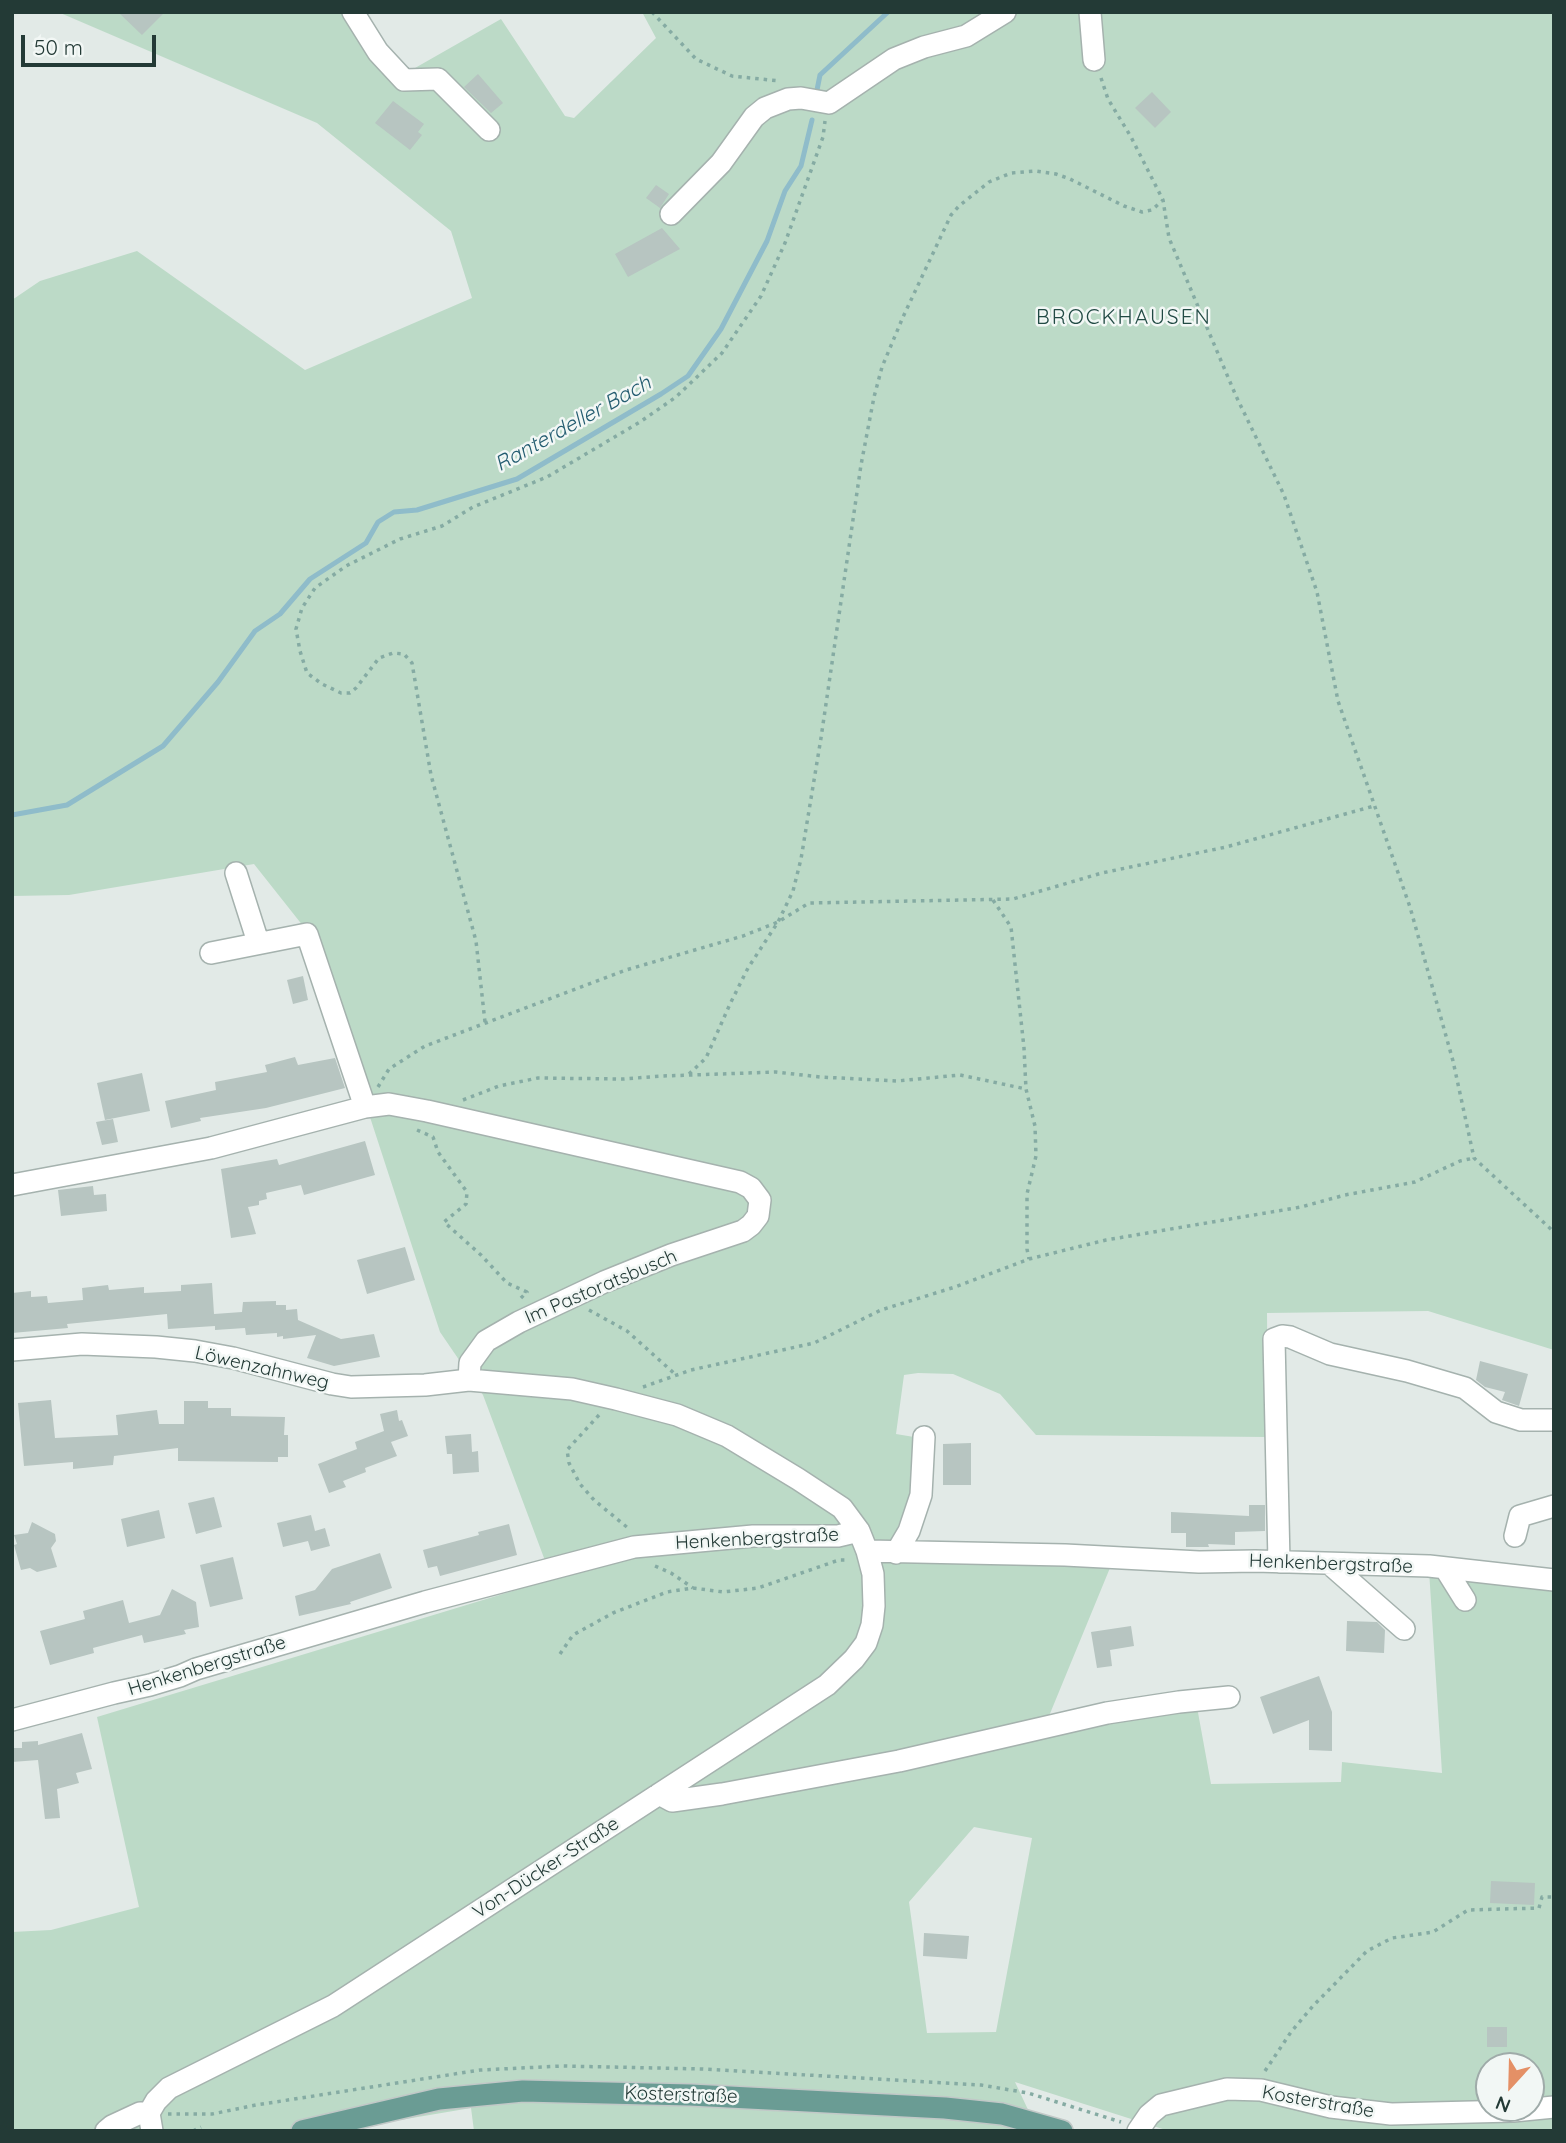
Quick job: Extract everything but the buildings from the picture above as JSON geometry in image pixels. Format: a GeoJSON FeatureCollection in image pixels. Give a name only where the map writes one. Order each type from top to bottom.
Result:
{"type":"FeatureCollection","features":[{"type":"Feature","properties":{"kind":"main road","name":"Kosterstraße"},"geometry":{"type":"LineString","coordinates":[[302,2131],[439,2099],[523,2091],[690,2095],[974,2110],[1002,2114],[1062,2131]]}},
{"type":"Feature","properties":{"kind":"street"},"geometry":{"type":"LineString","coordinates":[[353,12],[378,52],[404,80],[438,79],[489,130]]}},
{"type":"Feature","properties":{"kind":"street"},"geometry":{"type":"LineString","coordinates":[[671,214],[715,169],[754,117],[775,103],[801,98],[828,103],[894,59],[924,47],[966,36],[1005,12]]}},
{"type":"Feature","properties":{"kind":"street"},"geometry":{"type":"LineString","coordinates":[[1090,12],[1094,60]]}},
{"type":"Feature","properties":{"kind":"street"},"geometry":{"type":"LineString","coordinates":[[236,873],[258,942]]}},
{"type":"Feature","properties":{"kind":"street"},"geometry":{"type":"LineString","coordinates":[[211,953],[307,934],[365,1107]]}},
{"type":"Feature","properties":{"kind":"street","name":"Im Pastoratsbusch"},"geometry":{"type":"LineString","coordinates":[[12,1185],[211,1148],[365,1107],[389,1104],[740,1182],[751,1188],[760,1200],[758,1216],[743,1231],[671,1255],[572,1296],[486,1341],[470,1363],[469,1380]]}},
{"type":"Feature","properties":{"kind":"street"},"geometry":{"type":"LineString","coordinates":[[1279,1562],[1274,1339],[1290,1337],[1330,1354],[1407,1371],[1465,1388],[1496,1412],[1521,1420],[1546,1420]]}},
{"type":"Feature","properties":{"kind":"street","name":"Löwenzahnweg"},"geometry":{"type":"LineString","coordinates":[[12,1350],[82,1344],[195,1351],[351,1387],[425,1385],[469,1380]]}},
{"type":"Feature","properties":{"kind":"street"},"geometry":{"type":"LineString","coordinates":[[469,1380],[572,1389],[677,1415],[727,1436],[842,1508],[865,1547]]}},
{"type":"Feature","properties":{"kind":"street"},"geometry":{"type":"LineString","coordinates":[[896,1553],[909,1531],[921,1495],[924,1437]]}},
{"type":"Feature","properties":{"kind":"street"},"geometry":{"type":"LineString","coordinates":[[1515,1536],[1521,1516],[1554,1506]]}},
{"type":"Feature","properties":{"kind":"street","name":"Henkenbergstraße"},"geometry":{"type":"LineString","coordinates":[[12,1720],[150,1685],[425,1602],[634,1547],[753,1536],[838,1536],[865,1547],[896,1553],[1065,1555],[1199,1562],[1445,1568],[1554,1580]]}},
{"type":"Feature","properties":{"kind":"street","name":"Von-Dücker-Straße"},"geometry":{"type":"LineString","coordinates":[[150,2122],[156,2101],[169,2088],[333,2006],[827,1685],[866,1643],[872,1625],[873,1574],[865,1547]]}},
{"type":"Feature","properties":{"kind":"street"},"geometry":{"type":"LineString","coordinates":[[1330,1564],[1404,1629]]}},
{"type":"Feature","properties":{"kind":"street"},"geometry":{"type":"LineString","coordinates":[[1445,1568],[1465,1600]]}},
{"type":"Feature","properties":{"kind":"street"},"geometry":{"type":"LineString","coordinates":[[659,1794],[672,1801],[722,1794],[900,1761],[1107,1713],[1229,1697]]}},
{"type":"Feature","properties":{"kind":"street","name":"Kosterstraße"},"geometry":{"type":"LineString","coordinates":[[1139,2131],[1149,2115],[1161,2105],[1227,2089],[1261,2090],[1331,2106],[1391,2114],[1513,2111],[1554,2107]]}},
{"type":"Feature","properties":{"kind":"street"},"geometry":{"type":"LineString","coordinates":[[106,2131],[140,2113],[150,2122]]}},
{"type":"Feature","properties":{"kind":"path"},"geometry":{"type":"LineString","coordinates":[[652,12],[696,59],[732,76],[780,81],[801,98]]}},
{"type":"Feature","properties":{"kind":"path"},"geometry":{"type":"LineString","coordinates":[[1094,60],[1108,99],[1163,200],[1169,238],[1236,396],[1284,495],[1317,592],[1338,701],[1410,907],[1453,1061],[1474,1158],[1554,1232]]}},
{"type":"Feature","properties":{"kind":"path"},"geometry":{"type":"LineString","coordinates":[[485,1022],[476,941],[431,775],[412,663],[404,654],[393,653],[379,658],[350,692],[341,693],[322,684],[307,673],[300,651],[296,629],[302,608],[315,588],[346,566],[400,539],[442,526],[473,507],[547,477],[640,422],[676,397],[704,371],[722,353],[746,319],[761,296],[776,264],[823,137],[828,103]]}},
{"type":"Feature","properties":{"kind":"path"},"geometry":{"type":"LineString","coordinates":[[689,1074],[706,1058],[742,980],[778,922],[793,891],[801,859],[836,646],[861,465],[874,397],[882,367],[951,215],[989,182],[1011,173],[1035,171],[1070,179],[1142,212],[1152,210],[1163,200]]}},
{"type":"Feature","properties":{"kind":"path"},"geometry":{"type":"LineString","coordinates":[[365,1107],[389,1069],[425,1046],[626,970],[743,936],[778,922],[809,903],[1013,899],[1102,873],[1226,847],[1374,806]]}},
{"type":"Feature","properties":{"kind":"path"},"geometry":{"type":"LineString","coordinates":[[993,900],[1010,927],[1026,1089],[1035,1126],[1036,1156],[1027,1194],[1029,1259]]}},
{"type":"Feature","properties":{"kind":"path"},"geometry":{"type":"LineString","coordinates":[[447,1115],[459,1101],[499,1086],[538,1077],[623,1080],[689,1074],[776,1072],[897,1081],[960,1075],[1026,1089]]}},
{"type":"Feature","properties":{"kind":"path"},"geometry":{"type":"LineString","coordinates":[[410,1127],[433,1138],[438,1152],[467,1192],[466,1204],[444,1222],[507,1283],[527,1292],[517,1301]]}},
{"type":"Feature","properties":{"kind":"path"},"geometry":{"type":"LineString","coordinates":[[572,1296],[582,1306],[627,1331],[676,1375],[814,1343],[881,1310],[955,1287],[1029,1259],[1107,1240],[1301,1207],[1345,1195],[1415,1182],[1460,1161],[1474,1158]]}},
{"type":"Feature","properties":{"kind":"path"},"geometry":{"type":"LineString","coordinates":[[616,1399],[567,1450],[569,1463],[594,1500],[629,1529],[639,1559],[671,1573],[693,1588]]}},
{"type":"Feature","properties":{"kind":"path"},"geometry":{"type":"LineString","coordinates":[[560,1654],[573,1635],[613,1614],[667,1592],[693,1588],[723,1592],[758,1588],[839,1560],[865,1547]]}},
{"type":"Feature","properties":{"kind":"path"},"geometry":{"type":"LineString","coordinates":[[1254,2091],[1269,2061],[1291,2032],[1367,1951],[1392,1938],[1433,1932],[1468,1910],[1539,1908],[1542,1897],[1554,1897]]}},
{"type":"Feature","properties":{"kind":"path"},"geometry":{"type":"LineString","coordinates":[[193,2131],[201,2127]]}},
{"type":"Feature","properties":{"kind":"green space"},"geometry":{"type":"Polygon","coordinates":[[[58,12],[360,12],[385,51],[408,72],[501,19],[565,116],[574,118],[656,38],[642,12],[1554,12],[1554,1350],[1428,1311],[1267,1313],[1268,1437],[1036,1435],[1000,1394],[953,1374],[904,1375],[896,1434],[914,1437],[910,1496],[885,1559],[1112,1563],[1049,1716],[1001,1742],[1197,1707],[1211,1784],[1341,1782],[1342,1762],[1442,1773],[1429,1570],[1554,1582],[1554,2131],[1169,2131],[1015,2082],[1038,2131],[474,2131],[471,2108],[335,2131],[12,2131],[12,1932],[51,1930],[139,1907],[97,1717],[516,1590],[550,1574],[483,1395],[440,1332],[311,936],[254,864],[69,895],[12,896],[12,300],[40,281],[137,251],[305,370],[472,298],[451,231],[317,123],[58,12]],[[974,1827],[909,1902],[927,2033],[996,2032],[1032,1838],[974,1827]]]}},
{"type":"Feature","properties":{"kind":"waterway","name":"Ranterdeller Bach"},"geometry":{"type":"LineString","coordinates":[[817,90],[820,75],[888,12]]}},
{"type":"Feature","properties":{"kind":"waterway","name":"Ranterdeller Bach"},"geometry":{"type":"LineString","coordinates":[[12,815],[67,805],[163,746],[218,682],[255,631],[280,614],[310,579],[366,543],[378,522],[394,512],[417,510],[517,479],[688,376],[721,329],[767,241],[785,191],[801,166],[812,120]]}},
{"type":"Feature","properties":{"kind":"district","name":"BROCKHAUSEN"},"geometry":{"type":"Point","coordinates":[1124,318]}}]}
